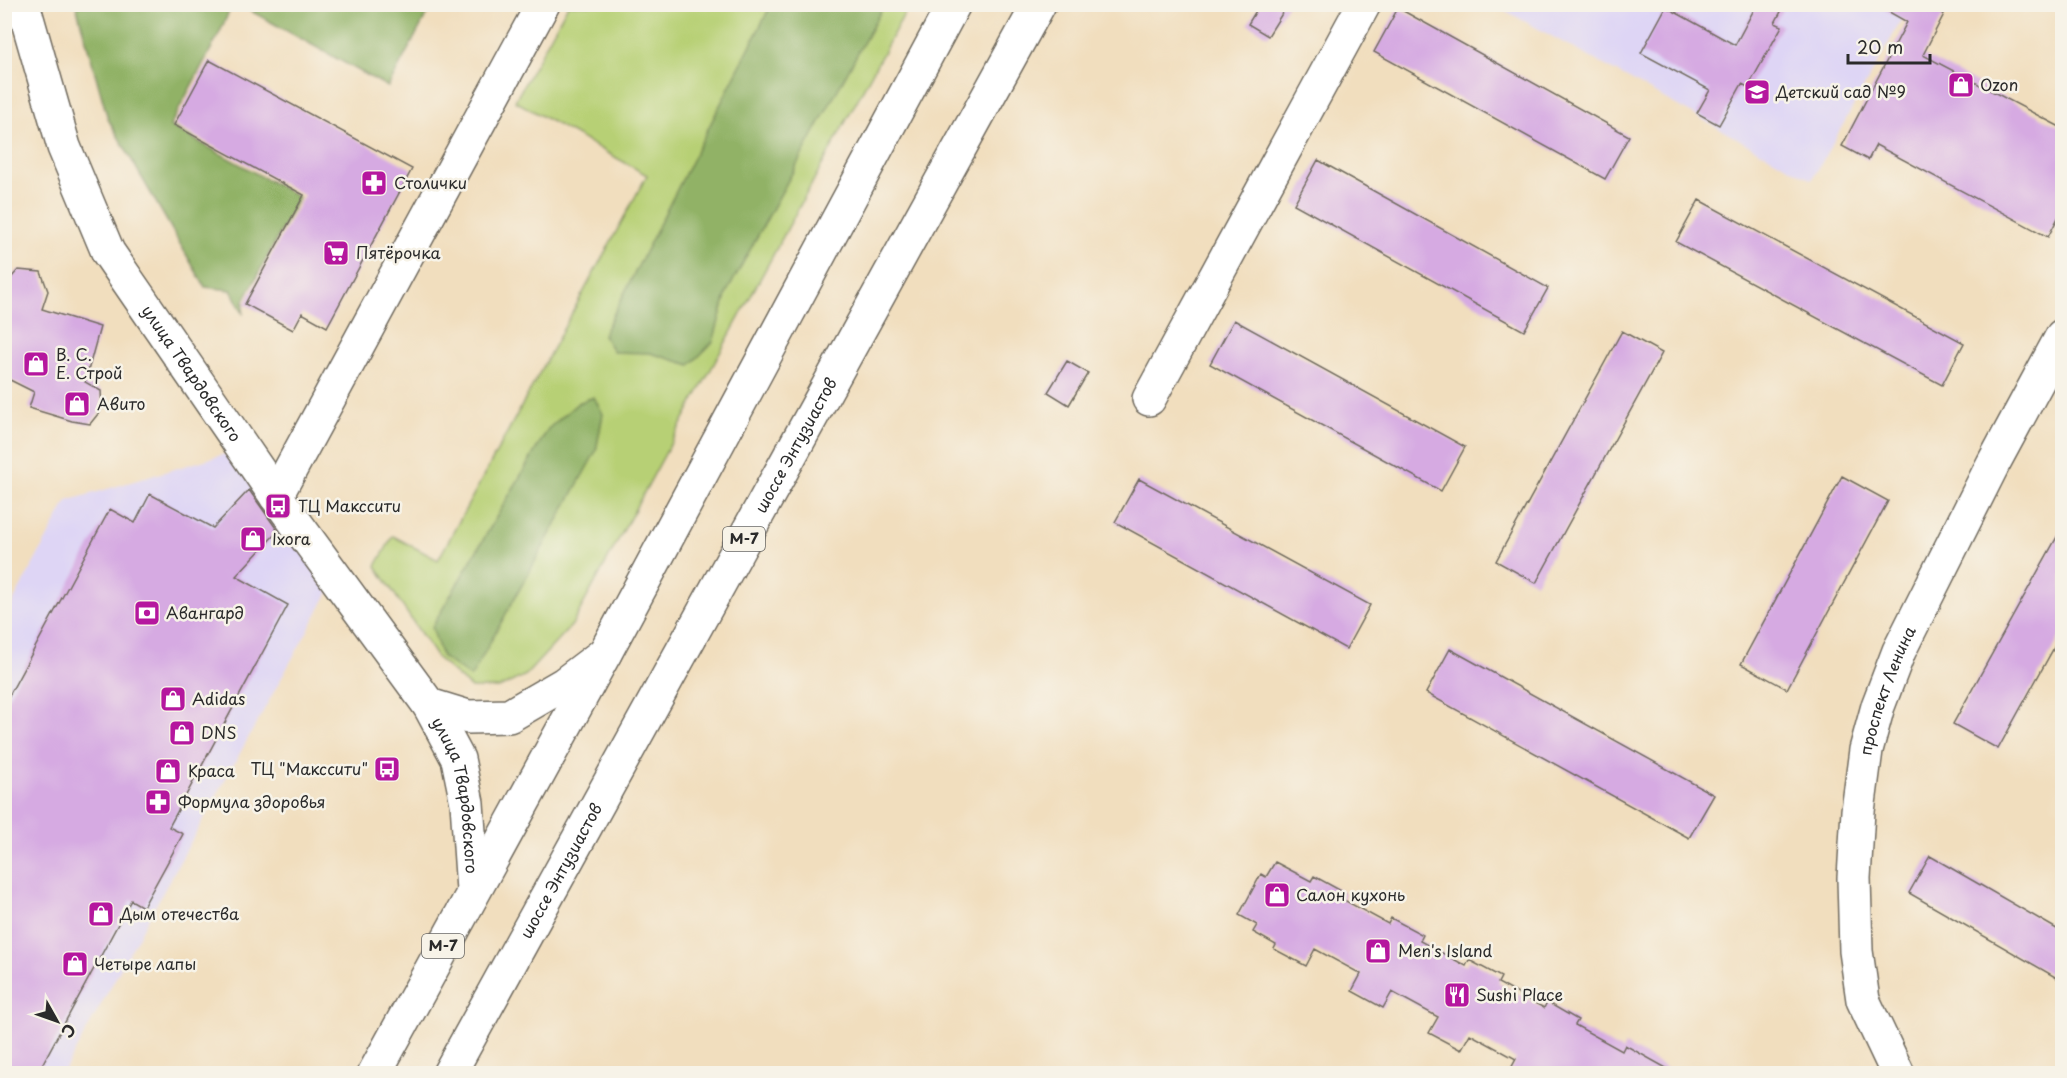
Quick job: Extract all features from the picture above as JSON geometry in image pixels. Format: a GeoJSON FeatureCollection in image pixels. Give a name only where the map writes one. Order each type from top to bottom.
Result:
{"type":"FeatureCollection","features":[{"type":"Feature","properties":{"kind":"main road","name":"улица Твардовского"},"geometry":{"type":"LineString","coordinates":[[24,4],[64,147],[108,252],[276,496],[429,705],[458,759],[467,804],[473,890]]}},
{"type":"Feature","properties":{"kind":"main road"},"geometry":{"type":"LineString","coordinates":[[276,496],[543,4]]}},
{"type":"Feature","properties":{"kind":"main road","name":"М-7"},"geometry":{"type":"LineString","coordinates":[[374,1074],[605,653],[954,4]]}},
{"type":"Feature","properties":{"kind":"main road","name":"шоссе Энтузиастов"},"geometry":{"type":"LineString","coordinates":[[449,1074],[1039,4]]}},
{"type":"Feature","properties":{"kind":"main road"},"geometry":{"type":"LineString","coordinates":[[1149,399],[1364,4]]}},
{"type":"Feature","properties":{"kind":"main road","name":"проспект Ленина"},"geometry":{"type":"LineString","coordinates":[[1898,1074],[1863,1000],[1856,951],[1854,878],[1858,811],[1866,750],[1878,706],[1899,651],[1993,464],[2062,336]]}},
{"type":"Feature","properties":{"kind":"main road","name":"улица Твардовского"},"geometry":{"type":"LineString","coordinates":[[429,705],[468,717],[509,716],[564,684],[605,653]]}},
{"type":"Feature","properties":{"kind":"shaded area","name":"Детский сад №9"},"geometry":{"type":"Polygon","coordinates":[[[1495,5],[1910,5],[1812,180],[1495,5]]]}},
{"type":"Feature","properties":{"kind":"shaded area"},"geometry":{"type":"Polygon","coordinates":[[[225,454],[278,506],[334,583],[63,1073],[5,1074],[5,617],[67,501],[225,454]]]}},
{"type":"Feature","properties":{"kind":"green space"},"geometry":{"type":"Polygon","coordinates":[[[76,5],[232,5],[170,126],[299,197],[244,301],[243,313],[231,290],[205,287],[108,119],[76,5]]]}},
{"type":"Feature","properties":{"kind":"green space"},"geometry":{"type":"Polygon","coordinates":[[[240,5],[432,5],[388,87],[240,5]]]}},
{"type":"Feature","properties":{"kind":"green space"},"geometry":{"type":"Polygon","coordinates":[[[568,5],[909,5],[572,625],[526,675],[499,688],[471,688],[437,658],[376,566],[393,536],[438,560],[647,175],[515,101],[568,5]]]}},
{"type":"Feature","properties":{"kind":"green space"},"geometry":{"type":"Polygon","coordinates":[[[771,5],[884,5],[727,292],[713,342],[690,365],[650,353],[614,352],[603,335],[771,5]]]}},
{"type":"Feature","properties":{"kind":"green space"},"geometry":{"type":"Polygon","coordinates":[[[594,397],[603,414],[596,451],[471,677],[442,657],[432,627],[548,429],[578,403],[594,397]]]}},
{"type":"Feature","properties":{"kind":"building"},"geometry":{"type":"Polygon","coordinates":[[[1260,4],[1288,4],[1268,36],[1248,24],[1260,4]]]}},
{"type":"Feature","properties":{"kind":"building"},"geometry":{"type":"Polygon","coordinates":[[[1757,4],[1785,4],[1775,23],[1782,26],[1748,87],[1742,84],[1719,125],[1697,113],[1710,90],[1641,53],[1666,7],[1735,45],[1757,4]]]}},
{"type":"Feature","properties":{"kind":"building"},"geometry":{"type":"Polygon","coordinates":[[[1875,4],[1927,4],[1944,14],[1923,55],[2062,128],[2062,210],[2048,237],[1876,145],[1868,160],[1842,146],[1907,22],[1875,4]]]}},
{"type":"Feature","properties":{"kind":"building"},"geometry":{"type":"Polygon","coordinates":[[[1398,8],[1629,136],[1605,179],[1374,52],[1398,8]]]}},
{"type":"Feature","properties":{"kind":"building"},"geometry":{"type":"Polygon","coordinates":[[[209,60],[412,169],[327,327],[302,313],[293,330],[245,304],[304,195],[174,125],[209,60]]]}},
{"type":"Feature","properties":{"kind":"building"},"geometry":{"type":"Polygon","coordinates":[[[1318,160],[1548,288],[1524,331],[1294,204],[1318,160]]]}},
{"type":"Feature","properties":{"kind":"building"},"geometry":{"type":"Polygon","coordinates":[[[1699,200],[1964,343],[1942,385],[1676,242],[1699,200]]]}},
{"type":"Feature","properties":{"kind":"building"},"geometry":{"type":"Polygon","coordinates":[[[18,270],[41,272],[48,291],[42,309],[100,327],[85,382],[101,391],[102,409],[90,424],[29,408],[34,392],[4,377],[4,286],[18,270]]]}},
{"type":"Feature","properties":{"kind":"building"},"geometry":{"type":"Polygon","coordinates":[[[1234,320],[1465,447],[1441,491],[1210,364],[1234,320]]]}},
{"type":"Feature","properties":{"kind":"building"},"geometry":{"type":"Polygon","coordinates":[[[1622,331],[1662,353],[1536,583],[1496,561],[1622,331]]]}},
{"type":"Feature","properties":{"kind":"building"},"geometry":{"type":"Polygon","coordinates":[[[1067,361],[1088,373],[1069,405],[1048,392],[1067,361]]]}},
{"type":"Feature","properties":{"kind":"building"},"geometry":{"type":"Polygon","coordinates":[[[1842,476],[1888,501],[1787,689],[1741,664],[1842,476]]]}},
{"type":"Feature","properties":{"kind":"building"},"geometry":{"type":"Polygon","coordinates":[[[1139,479],[1370,605],[1346,649],[1115,522],[1139,479]]]}},
{"type":"Feature","properties":{"kind":"building"},"geometry":{"type":"Polygon","coordinates":[[[249,490],[278,531],[236,576],[288,605],[169,827],[183,834],[143,907],[131,900],[37,1074],[4,1074],[4,705],[110,509],[135,523],[150,494],[213,528],[249,490]]]}},
{"type":"Feature","properties":{"kind":"building"},"geometry":{"type":"Polygon","coordinates":[[[2062,528],[2062,633],[1998,749],[1953,724],[2062,528]]]}},
{"type":"Feature","properties":{"kind":"building"},"geometry":{"type":"Polygon","coordinates":[[[1450,649],[1714,795],[1689,838],[1426,693],[1450,649]]]}},
{"type":"Feature","properties":{"kind":"building"},"geometry":{"type":"Polygon","coordinates":[[[1930,856],[2062,932],[2062,981],[1909,893],[1930,856]]]}},
{"type":"Feature","properties":{"kind":"building"},"geometry":{"type":"Polygon","coordinates":[[[1275,862],[1311,881],[1314,876],[1345,893],[1342,899],[1388,924],[1391,918],[1423,935],[1420,941],[1466,966],[1469,960],[1501,977],[1498,983],[1544,1008],[1547,1002],[1578,1020],[1575,1025],[1622,1051],[1625,1045],[1677,1074],[1508,1074],[1516,1059],[1470,1034],[1461,1050],[1429,1033],[1438,1017],[1392,992],[1383,1008],[1352,991],[1361,974],[1315,949],[1306,966],[1274,949],[1276,945],[1253,932],[1257,925],[1239,915],[1261,874],[1266,877],[1275,862]]]}},
{"type":"Feature","properties":{"kind":"place","name":"Ozon"},"geometry":{"type":"Point","coordinates":[1961,85]}},
{"type":"Feature","properties":{"kind":"place","name":"Детский сад №9"},"geometry":{"type":"Point","coordinates":[1757,92]}},
{"type":"Feature","properties":{"kind":"place","name":"Столички"},"geometry":{"type":"Point","coordinates":[374,183]}},
{"type":"Feature","properties":{"kind":"place","name":"Пятёрочка"},"geometry":{"type":"Point","coordinates":[336,253]}},
{"type":"Feature","properties":{"kind":"place","name":"В. С. Е. Строй"},"geometry":{"type":"Point","coordinates":[36,364]}},
{"type":"Feature","properties":{"kind":"place","name":"Авито"},"geometry":{"type":"Point","coordinates":[77,404]}},
{"type":"Feature","properties":{"kind":"place","name":"ТЦ Макссити"},"geometry":{"type":"Point","coordinates":[278,506]}},
{"type":"Feature","properties":{"kind":"place","name":"Ixora"},"geometry":{"type":"Point","coordinates":[253,539]}},
{"type":"Feature","properties":{"kind":"place","name":"Авангард"},"geometry":{"type":"Point","coordinates":[147,613]}},
{"type":"Feature","properties":{"kind":"place","name":"Adidas"},"geometry":{"type":"Point","coordinates":[173,699]}},
{"type":"Feature","properties":{"kind":"place","name":"DNS"},"geometry":{"type":"Point","coordinates":[182,733]}},
{"type":"Feature","properties":{"kind":"place","name":"ТЦ \"Макссити\""},"geometry":{"type":"Point","coordinates":[387,769]}},
{"type":"Feature","properties":{"kind":"place","name":"Краса"},"geometry":{"type":"Point","coordinates":[168,771]}},
{"type":"Feature","properties":{"kind":"place","name":"Формула здоровья"},"geometry":{"type":"Point","coordinates":[158,802]}},
{"type":"Feature","properties":{"kind":"place","name":"Салон кухонь"},"geometry":{"type":"Point","coordinates":[1277,895]}},
{"type":"Feature","properties":{"kind":"place","name":"Дым отечества"},"geometry":{"type":"Point","coordinates":[101,914]}},
{"type":"Feature","properties":{"kind":"place","name":"Men's Island"},"geometry":{"type":"Point","coordinates":[1378,951]}},
{"type":"Feature","properties":{"kind":"place","name":"Четыре лапы"},"geometry":{"type":"Point","coordinates":[75,964]}},
{"type":"Feature","properties":{"kind":"place","name":"Sushi Place"},"geometry":{"type":"Point","coordinates":[1457,995]}}]}
